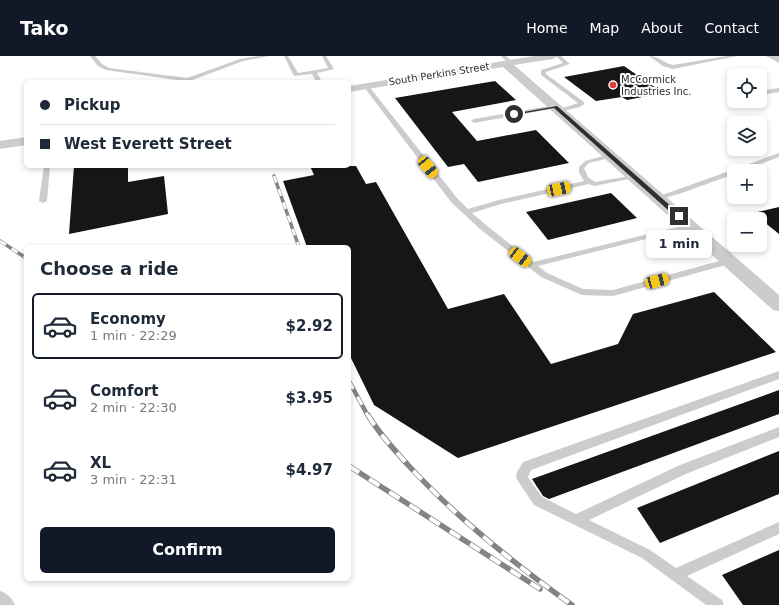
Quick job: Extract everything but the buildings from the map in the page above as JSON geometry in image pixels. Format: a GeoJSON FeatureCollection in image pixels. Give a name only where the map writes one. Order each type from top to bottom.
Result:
{"type":"FeatureCollection","features":[{"type":"Feature","properties":{"kind":"street","name":"South Perkins Street"},"geometry":{"type":"LineString","coordinates":[[351,89],[507,61],[553,56]]}},
{"type":"Feature","properties":{"kind":"street"},"geometry":{"type":"LineString","coordinates":[[771,56],[779,60]]}},
{"type":"Feature","properties":{"kind":"street"},"geometry":{"type":"LineString","coordinates":[[507,61],[557,108],[779,305]]}},
{"type":"Feature","properties":{"kind":"street"},"geometry":{"type":"LineString","coordinates":[[0,145],[24,141]]}},
{"type":"Feature","properties":{"kind":"lane"},"geometry":{"type":"LineString","coordinates":[[92,56],[100,65],[108,69],[180,80]]}},
{"type":"Feature","properties":{"kind":"lane"},"geometry":{"type":"LineString","coordinates":[[190,80],[242,60],[267,56]]}},
{"type":"Feature","properties":{"kind":"lane"},"geometry":{"type":"LineString","coordinates":[[286,56],[296,75],[332,69],[324,56]]}},
{"type":"Feature","properties":{"kind":"lane"},"geometry":{"type":"LineString","coordinates":[[474,121],[578,106],[582,103],[544,75],[543,71],[546,69],[568,64],[558,56]]}},
{"type":"Feature","properties":{"kind":"lane"},"geometry":{"type":"LineString","coordinates":[[654,56],[665,65],[673,67],[735,56]]}},
{"type":"Feature","properties":{"kind":"lane"},"geometry":{"type":"LineString","coordinates":[[314,72],[318,80]]}},
{"type":"Feature","properties":{"kind":"lane"},"geometry":{"type":"LineString","coordinates":[[366,86],[454,200],[483,227],[544,275],[582,292],[613,293],[730,261]]}},
{"type":"Feature","properties":{"kind":"lane"},"geometry":{"type":"LineString","coordinates":[[767,92],[779,90]]}},
{"type":"Feature","properties":{"kind":"lane"},"geometry":{"type":"LineString","coordinates":[[754,164],[779,155]]}},
{"type":"Feature","properties":{"kind":"lane"},"geometry":{"type":"LineString","coordinates":[[611,156],[587,162],[581,168],[583,176],[589,182],[594,184],[634,176]]}},
{"type":"Feature","properties":{"kind":"lane"},"geometry":{"type":"LineString","coordinates":[[43,200],[47,168]]}},
{"type":"Feature","properties":{"kind":"lane"},"geometry":{"type":"LineString","coordinates":[[658,198],[680,192],[727,174]]}},
{"type":"Feature","properties":{"kind":"lane"},"geometry":{"type":"LineString","coordinates":[[467,212],[499,202],[589,182]]}},
{"type":"Feature","properties":{"kind":"lane"},"geometry":{"type":"LineString","coordinates":[[530,265],[690,226]]}},
{"type":"Feature","properties":{"kind":"lane"},"geometry":{"type":"LineString","coordinates":[[717,605],[646,554],[538,501],[522,478],[523,472],[527,466],[779,375]]}},
{"type":"Feature","properties":{"kind":"lane"},"geometry":{"type":"LineString","coordinates":[[576,520],[684,469],[779,432]]}},
{"type":"Feature","properties":{"kind":"lane"},"geometry":{"type":"LineString","coordinates":[[675,575],[779,528]]}},
{"type":"Feature","properties":{"kind":"lane"},"geometry":{"type":"LineString","coordinates":[[0,597],[8,605]]}},
{"type":"Feature","properties":{"kind":"railway"},"geometry":{"type":"LineString","coordinates":[[274,176],[298,245]]}},
{"type":"Feature","properties":{"kind":"railway"},"geometry":{"type":"LineString","coordinates":[[0,241],[24,257]]}},
{"type":"Feature","properties":{"kind":"railway"},"geometry":{"type":"LineString","coordinates":[[351,385],[368,416]]}},
{"type":"Feature","properties":{"kind":"railway"},"geometry":{"type":"LineString","coordinates":[[368,415],[392,447],[408,465],[466,522],[528,573],[572,605]]}},
{"type":"Feature","properties":{"kind":"railway"},"geometry":{"type":"LineString","coordinates":[[351,467],[540,589]]}},
{"type":"Feature","properties":{"kind":"place","name":"McCormick Industries Inc."},"geometry":{"type":"Point","coordinates":[613,85]}},
{"type":"Feature","properties":{"kind":"route"},"geometry":{"type":"LineString","coordinates":[[514,114],[555,107],[679,216]]}}]}
